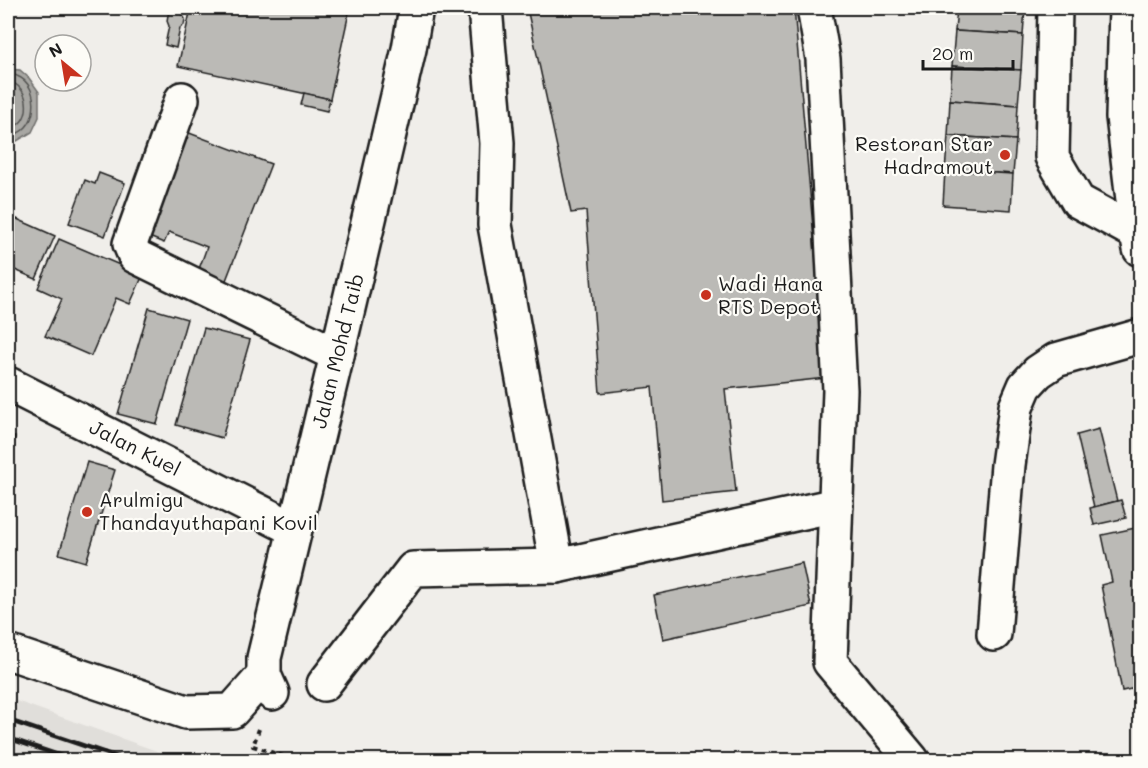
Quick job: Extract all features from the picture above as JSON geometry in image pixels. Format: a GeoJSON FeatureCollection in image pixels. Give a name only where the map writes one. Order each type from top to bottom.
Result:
{"type":"FeatureCollection","features":[{"type":"Feature","properties":{"kind":"main road","name":"Jalan Mohd Taib"},"geometry":{"type":"LineString","coordinates":[[268,684],[264,658],[409,50],[416,8]]}},
{"type":"Feature","properties":{"kind":"main road"},"geometry":{"type":"LineString","coordinates":[[485,8],[497,143],[495,225],[556,566]]}},
{"type":"Feature","properties":{"kind":"main road"},"geometry":{"type":"LineString","coordinates":[[814,8],[823,58],[840,390],[830,662],[912,760]]}},
{"type":"Feature","properties":{"kind":"main road"},"geometry":{"type":"LineString","coordinates":[[1055,8],[1052,157],[1078,201],[1139,241]]}},
{"type":"Feature","properties":{"kind":"main road"},"geometry":{"type":"LineString","coordinates":[[1126,8],[1123,117],[1139,241]]}},
{"type":"Feature","properties":{"kind":"main road"},"geometry":{"type":"LineString","coordinates":[[182,99],[129,244],[135,256],[337,355]]}},
{"type":"Feature","properties":{"kind":"main road"},"geometry":{"type":"LineString","coordinates":[[993,634],[1008,465],[1016,407],[1025,386],[1038,372],[1056,360],[1140,336]]}},
{"type":"Feature","properties":{"kind":"main road","name":"Jalan Kuel"},"geometry":{"type":"LineString","coordinates":[[8,384],[294,529]]}},
{"type":"Feature","properties":{"kind":"main road"},"geometry":{"type":"LineString","coordinates":[[324,684],[413,569],[556,566],[836,505]]}},
{"type":"Feature","properties":{"kind":"main road"},"geometry":{"type":"LineString","coordinates":[[8,652],[186,712],[232,711],[268,684]]}},
{"type":"Feature","properties":{"kind":"path"},"geometry":{"type":"LineString","coordinates":[[268,684],[253,746],[295,760]]}},
{"type":"Feature","properties":{"kind":"shaded area"},"geometry":{"type":"Polygon","coordinates":[[[8,698],[182,760],[8,760],[8,698]]]}},
{"type":"Feature","properties":{"kind":"water"},"geometry":{"type":"Polygon","coordinates":[[[8,69],[20,70],[33,84],[33,93],[39,93],[39,117],[32,132],[17,141],[8,141],[8,69]]]}},
{"type":"Feature","properties":{"kind":"building"},"geometry":{"type":"Polygon","coordinates":[[[173,8],[184,8],[182,14],[185,19],[184,25],[180,28],[176,48],[165,45],[169,26],[168,15],[173,8]]]}},
{"type":"Feature","properties":{"kind":"building"},"geometry":{"type":"Polygon","coordinates":[[[191,8],[350,8],[330,99],[178,66],[191,8]]]}},
{"type":"Feature","properties":{"kind":"building","name":"Wadi Hana RTS Depot"},"geometry":{"type":"Polygon","coordinates":[[[527,8],[794,8],[826,378],[725,389],[736,492],[662,500],[652,387],[600,393],[586,211],[571,213],[527,8]]]}},
{"type":"Feature","properties":{"kind":"building"},"geometry":{"type":"Polygon","coordinates":[[[957,8],[1025,8],[1023,35],[955,31],[957,8]]]}},
{"type":"Feature","properties":{"kind":"building"},"geometry":{"type":"Polygon","coordinates":[[[955,31],[1023,35],[1021,70],[952,66],[955,31]]]}},
{"type":"Feature","properties":{"kind":"building"},"geometry":{"type":"Polygon","coordinates":[[[952,66],[1021,70],[1018,105],[950,100],[952,66]]]}},
{"type":"Feature","properties":{"kind":"building"},"geometry":{"type":"Polygon","coordinates":[[[304,93],[330,99],[327,111],[301,105],[304,93]]]}},
{"type":"Feature","properties":{"kind":"building"},"geometry":{"type":"Polygon","coordinates":[[[950,100],[1018,105],[1016,140],[948,136],[950,100]]]}},
{"type":"Feature","properties":{"kind":"building"},"geometry":{"type":"Polygon","coordinates":[[[184,131],[271,164],[223,288],[196,277],[207,247],[169,232],[164,243],[144,235],[184,131]]]}},
{"type":"Feature","properties":{"kind":"building"},"geometry":{"type":"Polygon","coordinates":[[[948,136],[1016,140],[1013,174],[945,170],[948,136]]]}},
{"type":"Feature","properties":{"kind":"building"},"geometry":{"type":"Polygon","coordinates":[[[945,170],[1013,174],[1011,210],[943,205],[945,170]]]}},
{"type":"Feature","properties":{"kind":"building"},"geometry":{"type":"Polygon","coordinates":[[[99,173],[125,183],[105,236],[69,223],[85,180],[95,184],[99,173]]]}},
{"type":"Feature","properties":{"kind":"building"},"geometry":{"type":"Polygon","coordinates":[[[8,215],[55,236],[36,279],[8,267],[8,215]]]}},
{"type":"Feature","properties":{"kind":"building"},"geometry":{"type":"Polygon","coordinates":[[[59,239],[143,275],[130,304],[116,298],[91,356],[45,336],[62,299],[38,288],[59,239]]]}},
{"type":"Feature","properties":{"kind":"building"},"geometry":{"type":"Polygon","coordinates":[[[149,308],[187,319],[157,424],[118,414],[149,308]]]}},
{"type":"Feature","properties":{"kind":"building"},"geometry":{"type":"Polygon","coordinates":[[[204,328],[250,340],[222,438],[176,425],[204,328]]]}},
{"type":"Feature","properties":{"kind":"building"},"geometry":{"type":"Polygon","coordinates":[[[1099,429],[1117,501],[1094,507],[1077,435],[1099,429]]]}},
{"type":"Feature","properties":{"kind":"building"},"geometry":{"type":"Polygon","coordinates":[[[8,435],[15,437],[8,460],[8,435]]]}},
{"type":"Feature","properties":{"kind":"building","name":"Arulmigu Thandayuthapani Kovil"},"geometry":{"type":"Polygon","coordinates":[[[87,462],[115,470],[86,562],[59,554],[87,462]]]}},
{"type":"Feature","properties":{"kind":"building"},"geometry":{"type":"Polygon","coordinates":[[[1121,500],[1126,518],[1094,525],[1090,508],[1121,500]]]}},
{"type":"Feature","properties":{"kind":"building"},"geometry":{"type":"Polygon","coordinates":[[[1140,527],[1140,687],[1122,691],[1101,585],[1112,582],[1102,535],[1140,527]]]}},
{"type":"Feature","properties":{"kind":"building"},"geometry":{"type":"Polygon","coordinates":[[[802,563],[811,606],[663,639],[654,595],[802,563]]]}},
{"type":"Feature","properties":{"kind":"railway"},"geometry":{"type":"LineString","coordinates":[[8,720],[126,760]]}},
{"type":"Feature","properties":{"kind":"railway"},"geometry":{"type":"LineString","coordinates":[[8,738],[73,760]]}},
{"type":"Feature","properties":{"kind":"place","name":"Restoran Star Hadramout"},"geometry":{"type":"Point","coordinates":[1005,155]}},
{"type":"Feature","properties":{"kind":"place","name":"Wadi Hana RTS Depot"},"geometry":{"type":"Point","coordinates":[706,295]}},
{"type":"Feature","properties":{"kind":"place","name":"Arulmigu Thandayuthapani Kovil"},"geometry":{"type":"Point","coordinates":[87,512]}}]}
